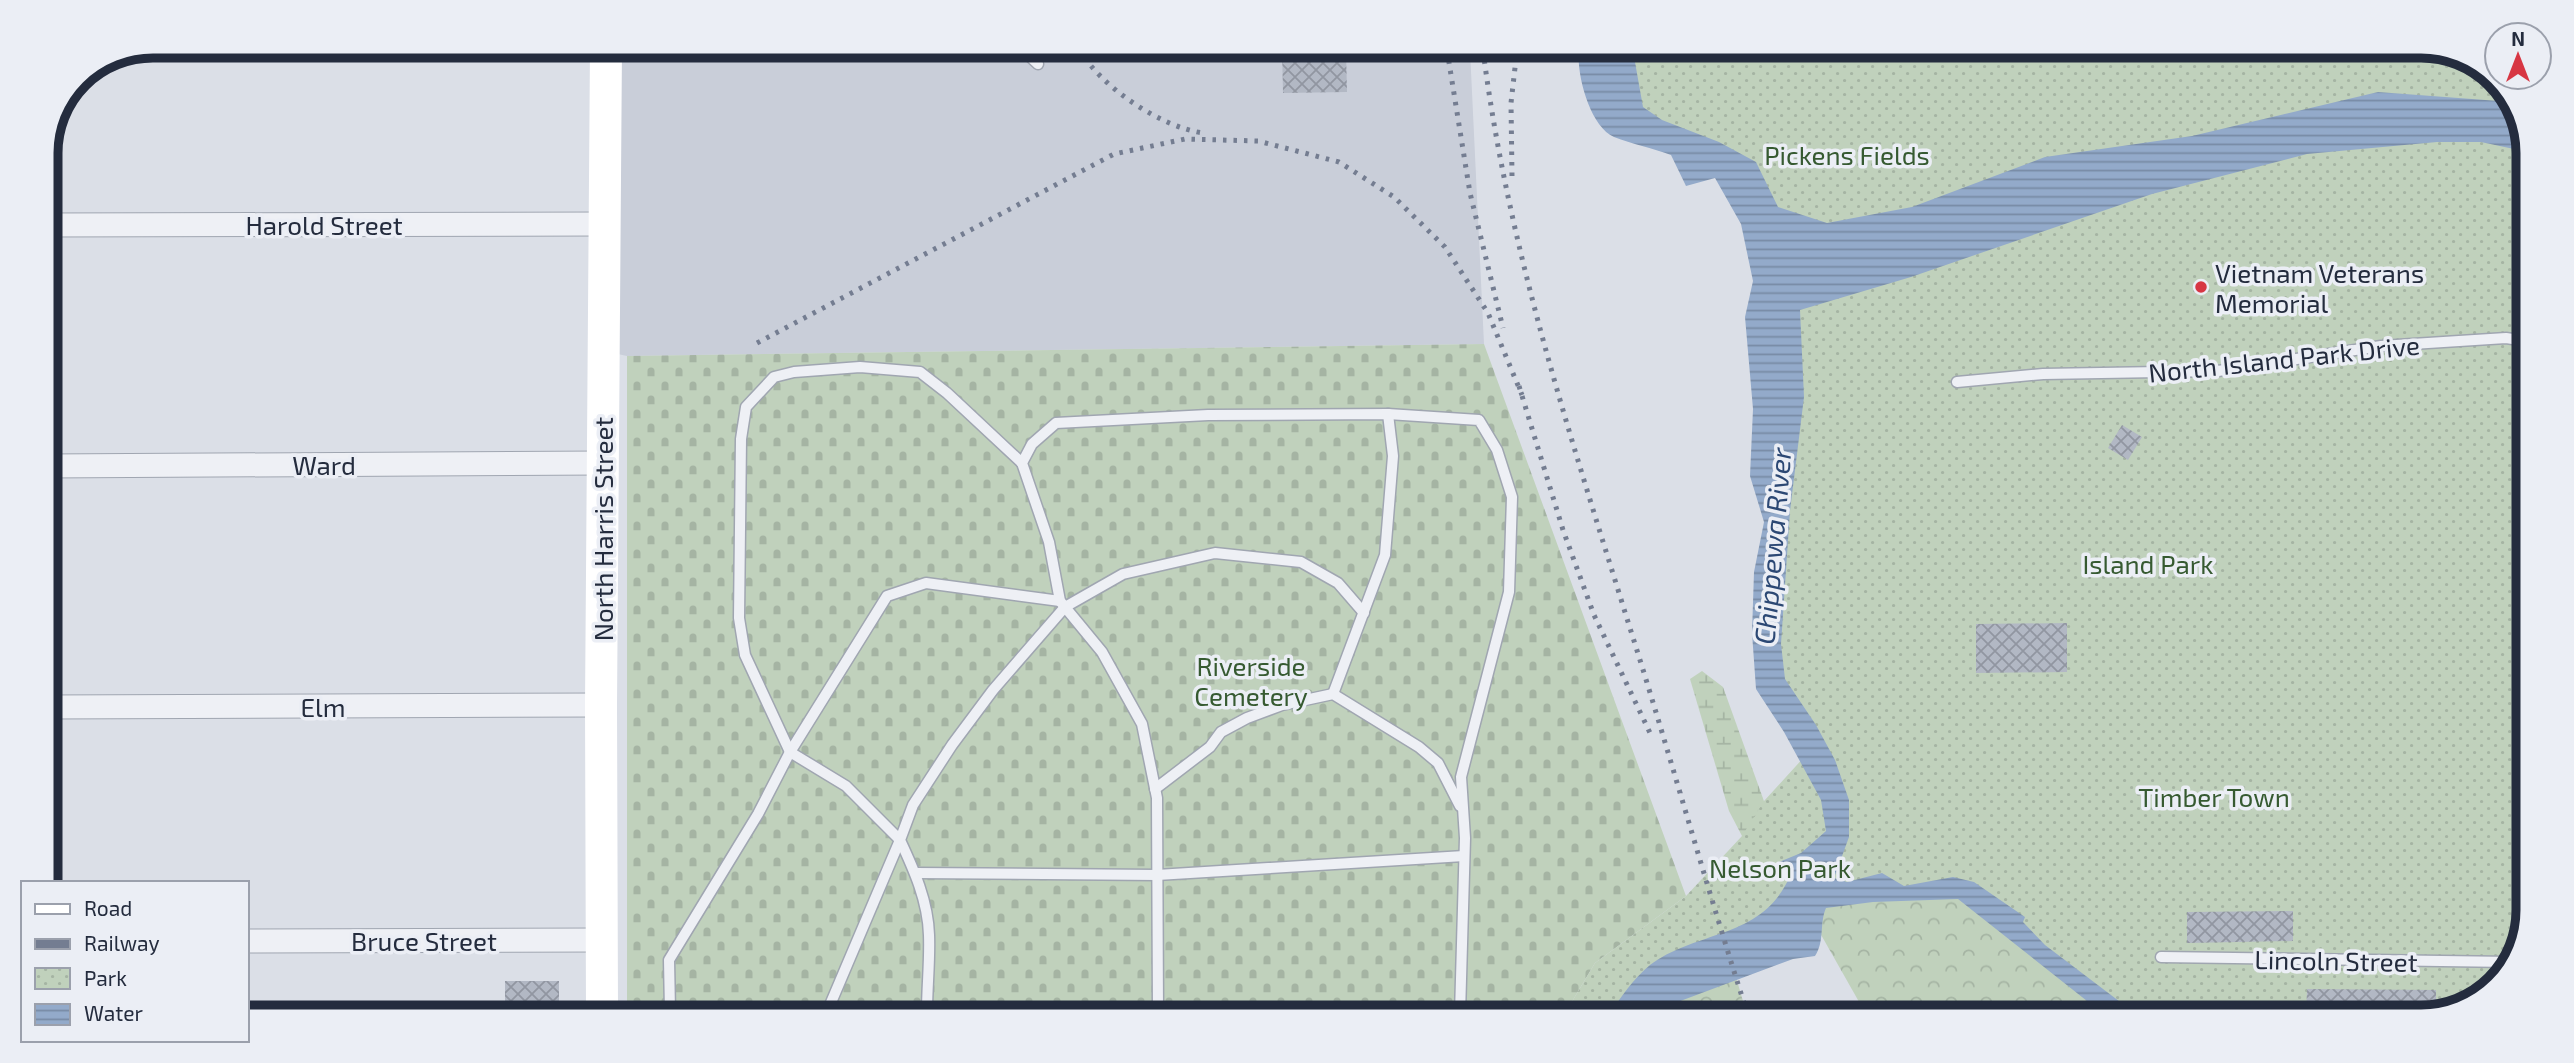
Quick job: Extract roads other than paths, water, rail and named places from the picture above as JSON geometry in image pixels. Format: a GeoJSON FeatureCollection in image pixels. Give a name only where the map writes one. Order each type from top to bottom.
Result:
{"type":"FeatureCollection","features":[{"type":"Feature","properties":{"kind":"street","name":"North Harris Street"},"geometry":{"type":"LineString","coordinates":[[602,1005],[601,705],[606,58]]}},
{"type":"Feature","properties":{"kind":"street","name":"Harold Street"},"geometry":{"type":"LineString","coordinates":[[58,225],[603,223]]}},
{"type":"Feature","properties":{"kind":"street","name":"Ward"},"geometry":{"type":"LineString","coordinates":[[58,466],[603,463]]}},
{"type":"Feature","properties":{"kind":"street","name":"Elm"},"geometry":{"type":"LineString","coordinates":[[58,708],[601,705]]}},
{"type":"Feature","properties":{"kind":"street","name":"Bruce Street"},"geometry":{"type":"LineString","coordinates":[[248,941],[601,940]]}},
{"type":"Feature","properties":{"kind":"lane"},"geometry":{"type":"LineString","coordinates":[[1032,58],[1038,64]]}},
{"type":"Feature","properties":{"kind":"lane","name":"North Island Park Drive"},"geometry":{"type":"LineString","coordinates":[[1957,382],[2043,374],[2218,371],[2381,346],[2516,339]]}},
{"type":"Feature","properties":{"kind":"lane"},"geometry":{"type":"LineString","coordinates":[[927,1005],[929,934],[916,873],[900,840],[846,786],[790,752],[744,655],[739,618],[741,439],[746,407],[774,377],[794,372],[860,366],[920,372],[947,393],[1022,463],[1049,542],[1062,604],[1102,652],[1142,724],[1155,789],[1158,1005]]}},
{"type":"Feature","properties":{"kind":"lane"},"geometry":{"type":"LineString","coordinates":[[1022,463],[1032,444],[1056,423],[1208,415],[1388,414],[1479,420],[1497,450],[1512,497],[1509,592],[1461,777],[1464,856],[1460,1005]]}},
{"type":"Feature","properties":{"kind":"lane"},"geometry":{"type":"LineString","coordinates":[[1333,694],[1381,573],[1391,514],[1393,456],[1388,414]]}},
{"type":"Feature","properties":{"kind":"lane"},"geometry":{"type":"LineString","coordinates":[[830,1005],[913,806],[952,745],[1062,604],[1123,573],[1215,553],[1301,562],[1338,583],[1364,612]]}},
{"type":"Feature","properties":{"kind":"lane"},"geometry":{"type":"LineString","coordinates":[[670,1005],[669,960],[758,814],[790,752],[887,596],[926,583],[1062,604]]}},
{"type":"Feature","properties":{"kind":"lane"},"geometry":{"type":"LineString","coordinates":[[1155,789],[1210,747],[1221,732],[1229,727],[1282,705],[1333,694],[1419,747],[1438,763],[1463,812]]}},
{"type":"Feature","properties":{"kind":"lane"},"geometry":{"type":"LineString","coordinates":[[916,873],[1157,875],[1464,856]]}},
{"type":"Feature","properties":{"kind":"lane","name":"Lincoln Street"},"geometry":{"type":"LineString","coordinates":[[2161,957],[2501,962]]}},
{"type":"Feature","properties":{"kind":"water","name":"Chippewa River"},"geometry":{"type":"Polygon","coordinates":[[[1634,58],[1643,107],[1662,120],[1719,142],[1756,162],[1778,207],[1827,223],[1912,207],[2045,157],[2192,136],[2378,92],[2501,101],[2504,105],[2516,149],[2481,142],[2437,142],[2307,154],[2152,194],[1911,277],[1800,310],[1804,397],[1790,511],[1781,644],[1785,679],[1816,725],[1835,760],[1849,800],[1849,837],[1834,878],[1847,882],[1882,873],[1904,886],[1953,877],[1974,882],[2025,917],[2023,922],[2045,945],[2124,1005],[2092,1005],[1958,899],[1873,902],[1826,908],[1820,944],[1815,956],[1793,959],[1673,1005],[1616,1005],[1650,965],[1669,953],[1728,931],[1763,912],[1778,897],[1790,876],[1779,862],[1801,853],[1826,831],[1821,800],[1784,732],[1756,689],[1752,633],[1754,572],[1764,522],[1750,476],[1753,409],[1745,317],[1753,281],[1741,224],[1715,178],[1686,186],[1671,155],[1614,137],[1605,131],[1586,99],[1579,60],[1634,58]]]}},
{"type":"Feature","properties":{"kind":"railway"},"geometry":{"type":"LineString","coordinates":[[1085,58],[1101,77],[1150,114],[1168,123],[1203,133]]}},
{"type":"Feature","properties":{"kind":"railway"},"geometry":{"type":"LineString","coordinates":[[1448,58],[1470,193],[1503,328]]}},
{"type":"Feature","properties":{"kind":"railway"},"geometry":{"type":"LineString","coordinates":[[1484,58],[1508,197],[1543,340],[1745,1005]]}},
{"type":"Feature","properties":{"kind":"railway"},"geometry":{"type":"LineString","coordinates":[[1512,176],[1511,103],[1516,58]]}},
{"type":"Feature","properties":{"kind":"railway"},"geometry":{"type":"LineString","coordinates":[[757,343],[1114,154],[1185,139],[1258,141],[1339,162],[1394,197],[1445,247],[1488,313],[1522,395]]}},
{"type":"Feature","properties":{"kind":"railway"},"geometry":{"type":"LineString","coordinates":[[1519,386],[1563,530],[1594,615],[1651,735]]}},
{"type":"Feature","properties":{"kind":"place","name":"Vietnam Veterans Memorial"},"geometry":{"type":"Point","coordinates":[2201,287]}},
{"type":"Feature","properties":{"kind":"park label","name":"Pickens Fields"},"geometry":{"type":"Point","coordinates":[1847,154]}},
{"type":"Feature","properties":{"kind":"park label","name":"Island Park"},"geometry":{"type":"Point","coordinates":[2148,563]}},
{"type":"Feature","properties":{"kind":"park label","name":"Riverside Cemetery"},"geometry":{"type":"Point","coordinates":[1251,680]}},
{"type":"Feature","properties":{"kind":"park label","name":"Timber Town"},"geometry":{"type":"Point","coordinates":[2214,796]}},
{"type":"Feature","properties":{"kind":"park label","name":"Nelson Park"},"geometry":{"type":"Point","coordinates":[1780,867]}}]}
